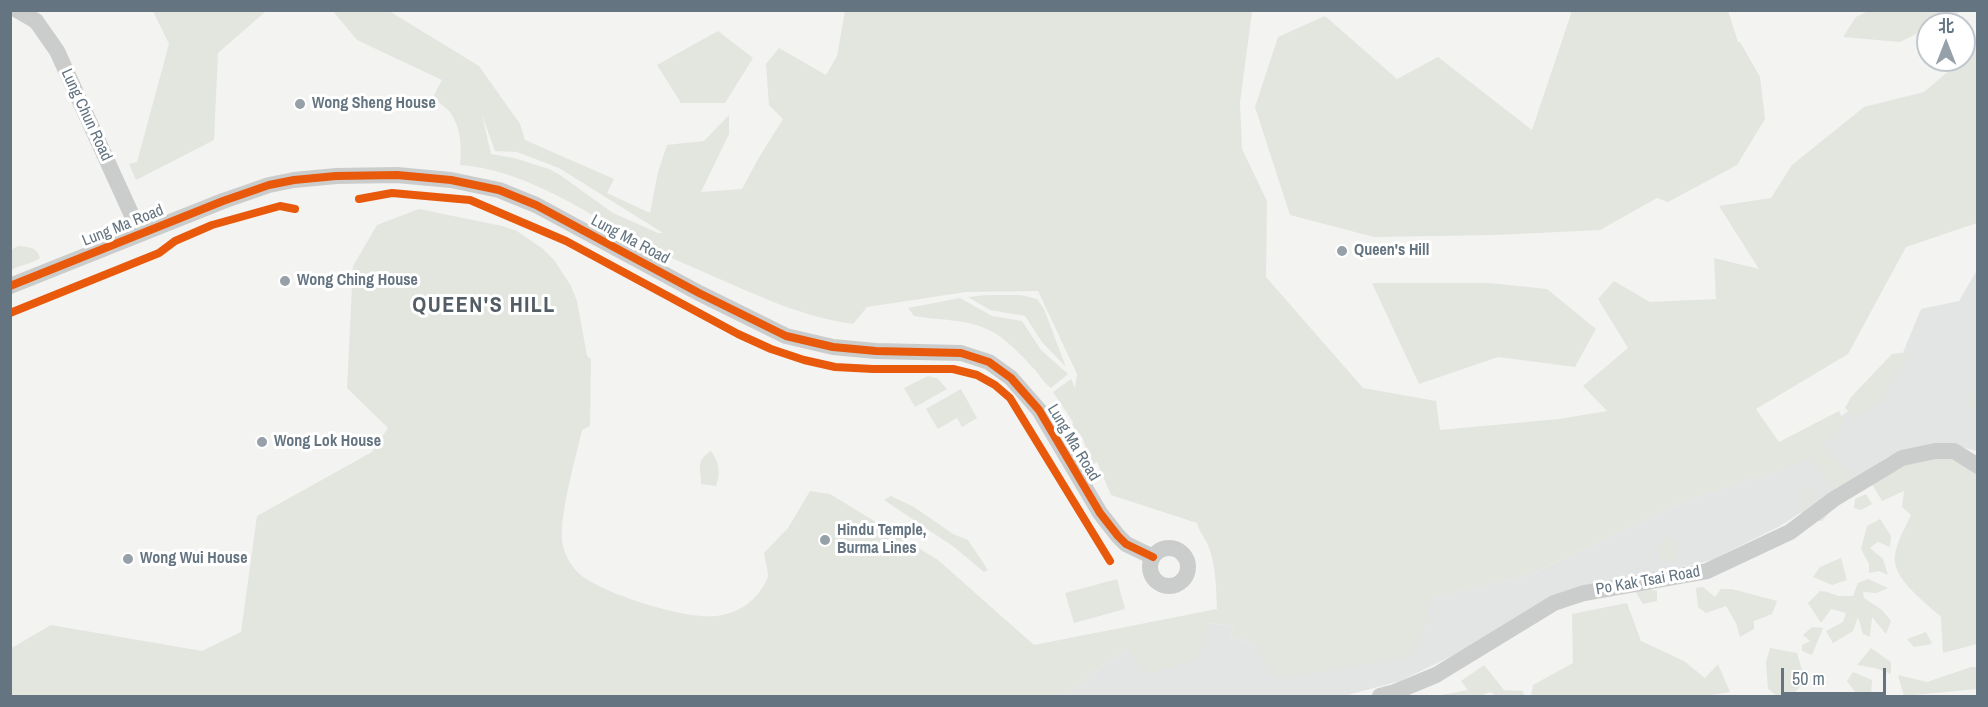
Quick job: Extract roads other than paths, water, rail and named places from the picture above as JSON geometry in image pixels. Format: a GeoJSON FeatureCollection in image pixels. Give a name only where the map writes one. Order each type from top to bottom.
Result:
{"type":"FeatureCollection","features":[{"type":"Feature","properties":{"kind":"street","name":"Lung Chun Road"},"geometry":{"type":"LineString","coordinates":[[17,10],[36,21],[57,51],[140,233]]}},
{"type":"Feature","properties":{"kind":"street","name":"Lung Ma Road"},"geometry":{"type":"LineString","coordinates":[[10,286],[140,233],[269,185],[294,180],[336,176],[397,176],[452,180],[499,190],[536,205],[699,293],[786,336],[833,347],[961,354],[989,362],[1011,378],[1039,410],[1100,513],[1118,536],[1126,544],[1153,557]]}},
{"type":"Feature","properties":{"kind":"street","name":"Po Kak Tsai Road"},"geometry":{"type":"LineString","coordinates":[[1380,696],[1436,675],[1554,603],[1584,593],[1707,571],[1791,532],[1834,499],[1902,458],[1935,451],[1954,451],[1977,466]]}},
{"type":"Feature","properties":{"kind":"place","name":"Wong Sheng House"},"geometry":{"type":"Point","coordinates":[300,104]}},
{"type":"Feature","properties":{"kind":"place","name":"Queen's Hill"},"geometry":{"type":"Point","coordinates":[1342,251]}},
{"type":"Feature","properties":{"kind":"place","name":"Wong Ching House"},"geometry":{"type":"Point","coordinates":[285,281]}},
{"type":"Feature","properties":{"kind":"place","name":"Wong Lok House"},"geometry":{"type":"Point","coordinates":[262,442]}},
{"type":"Feature","properties":{"kind":"place","name":"Hindu Temple, Burma Lines"},"geometry":{"type":"Point","coordinates":[825,540]}},
{"type":"Feature","properties":{"kind":"place","name":"Wong Wui House"},"geometry":{"type":"Point","coordinates":[128,559]}},
{"type":"Feature","properties":{"kind":"district","name":"QUEEN'S HILL"},"geometry":{"type":"Point","coordinates":[484,306]}}]}
